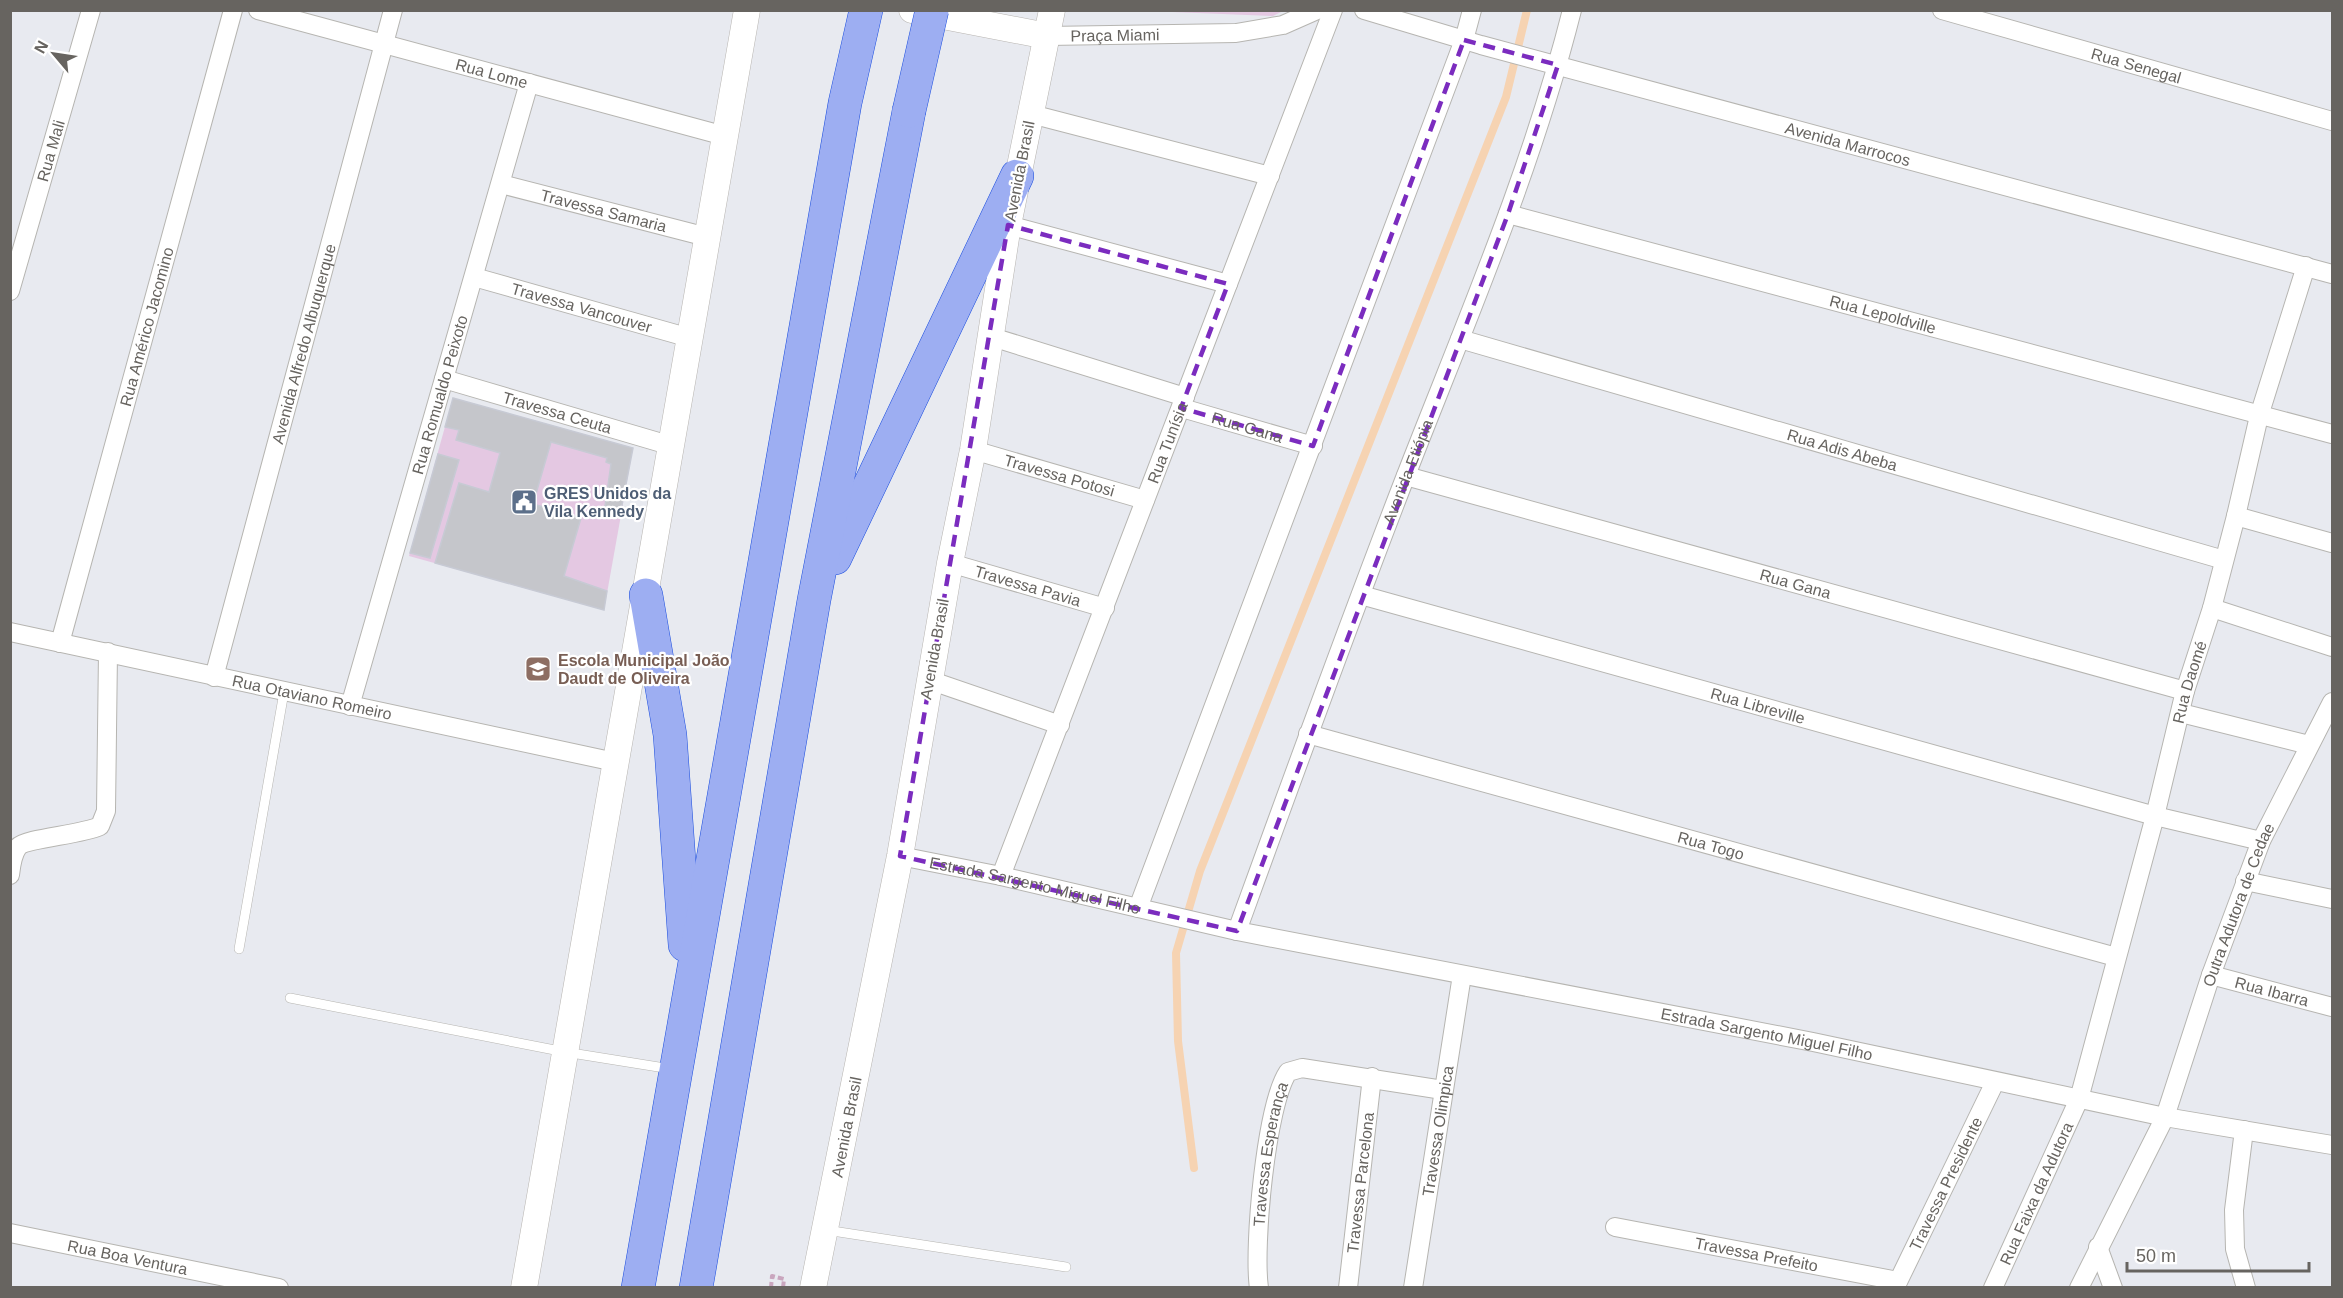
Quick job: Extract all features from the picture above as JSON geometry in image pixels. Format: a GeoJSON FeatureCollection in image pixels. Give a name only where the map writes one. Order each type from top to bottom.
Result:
{"type":"FeatureCollection","features":[{"type":"Feature","properties":{"kind":"highway"},"geometry":{"type":"LineString","coordinates":[[638,1287],[845,103],[866,10]]}},
{"type":"Feature","properties":{"kind":"highway"},"geometry":{"type":"LineString","coordinates":[[696,1287],[814,600],[909,111],[932,10]]}},
{"type":"Feature","properties":{"kind":"highway"},"geometry":{"type":"LineString","coordinates":[[814,600],[1017,176]]}},
{"type":"Feature","properties":{"kind":"highway"},"geometry":{"type":"LineString","coordinates":[[646,595],[670,735],[688,1004]]}},
{"type":"Feature","properties":{"kind":"street","name":"Rua Mali"},"geometry":{"type":"LineString","coordinates":[[10,291],[91,10]]}},
{"type":"Feature","properties":{"kind":"street","name":"Rua Américo Jacomino"},"geometry":{"type":"LineString","coordinates":[[60,643],[232,10]]}},
{"type":"Feature","properties":{"kind":"street","name":"Rua Lome"},"geometry":{"type":"LineString","coordinates":[[258,10],[725,136]]}},
{"type":"Feature","properties":{"kind":"street","name":"Avenida Alfredo Albuquerque"},"geometry":{"type":"LineString","coordinates":[[214,677],[393,10]]}},
{"type":"Feature","properties":{"kind":"street"},"geometry":{"type":"LineString","coordinates":[[524,1287],[747,10]]}},
{"type":"Feature","properties":{"kind":"street","name":"Praça Miami"},"geometry":{"type":"LineString","coordinates":[[912,10],[1047,36],[1236,33],[1283,25],[1317,10]]}},
{"type":"Feature","properties":{"kind":"street","name":"Avenida Brasil"},"geometry":{"type":"LineString","coordinates":[[813,1287],[900,856],[950,562],[973,450],[1008,225],[1052,10]]}},
{"type":"Feature","properties":{"kind":"street","name":"Rua Tunísia"},"geometry":{"type":"LineString","coordinates":[[1001,876],[1333,10]]}},
{"type":"Feature","properties":{"kind":"street","name":"Avenida Marrocos"},"geometry":{"type":"LineString","coordinates":[[1364,10],[1538,60],[2332,274]]}},
{"type":"Feature","properties":{"kind":"street"},"geometry":{"type":"LineString","coordinates":[[1138,908],[1313,446],[1473,42],[1472,10]]}},
{"type":"Feature","properties":{"kind":"street","name":"Avenida Etiópia"},"geometry":{"type":"LineString","coordinates":[[1237,931],[1308,734],[1508,214],[1558,65],[1572,10]]}},
{"type":"Feature","properties":{"kind":"street","name":"Rua Senegal"},"geometry":{"type":"LineString","coordinates":[[1942,10],[2332,120]]}},
{"type":"Feature","properties":{"kind":"street","name":"Rua Romualdo Peixoto"},"geometry":{"type":"LineString","coordinates":[[350,706],[529,83]]}},
{"type":"Feature","properties":{"kind":"street"},"geometry":{"type":"LineString","coordinates":[[1030,114],[1270,176]]}},
{"type":"Feature","properties":{"kind":"street","name":"Travessa Samaria"},"geometry":{"type":"LineString","coordinates":[[501,184],[707,237]]}},
{"type":"Feature","properties":{"kind":"street","name":"Rua Lepoldville"},"geometry":{"type":"LineString","coordinates":[[1508,214],[2332,434]]}},
{"type":"Feature","properties":{"kind":"street"},"geometry":{"type":"LineString","coordinates":[[1008,225],[1228,284]]}},
{"type":"Feature","properties":{"kind":"street","name":"Rua Daomé"},"geometry":{"type":"LineString","coordinates":[[2079,1099],[2155,816],[2185,691],[2212,608],[2259,416],[2306,266]]}},
{"type":"Feature","properties":{"kind":"street","name":"Travessa Vancouver"},"geometry":{"type":"LineString","coordinates":[[474,278],[690,339]]}},
{"type":"Feature","properties":{"kind":"street"},"geometry":{"type":"LineString","coordinates":[[992,337],[1184,403]]}},
{"type":"Feature","properties":{"kind":"street","name":"Rua Adis Abeba"},"geometry":{"type":"LineString","coordinates":[[1460,339],[2224,560]]}},
{"type":"Feature","properties":{"kind":"street","name":"Travessa Ceuta"},"geometry":{"type":"LineString","coordinates":[[444,378],[672,446]]}},
{"type":"Feature","properties":{"kind":"street","name":"Rua Gana"},"geometry":{"type":"LineString","coordinates":[[1184,403],[1313,446]]}},
{"type":"Feature","properties":{"kind":"street","name":"Travessa Potosi"},"geometry":{"type":"LineString","coordinates":[[973,450],[1145,500]]}},
{"type":"Feature","properties":{"kind":"street","name":"Rua Gana"},"geometry":{"type":"LineString","coordinates":[[1406,476],[2185,691]]}},
{"type":"Feature","properties":{"kind":"street"},"geometry":{"type":"LineString","coordinates":[[2236,516],[2332,543]]}},
{"type":"Feature","properties":{"kind":"street","name":"Travessa Pavia"},"geometry":{"type":"LineString","coordinates":[[950,562],[1105,608]]}},
{"type":"Feature","properties":{"kind":"street","name":"Rua Libreville"},"geometry":{"type":"LineString","coordinates":[[1361,595],[2155,816],[2261,841]]}},
{"type":"Feature","properties":{"kind":"street"},"geometry":{"type":"LineString","coordinates":[[2212,608],[2332,647]]}},
{"type":"Feature","properties":{"kind":"street","name":"Rua Otaviano Romeiro"},"geometry":{"type":"LineString","coordinates":[[10,632],[615,762]]}},
{"type":"Feature","properties":{"kind":"street"},"geometry":{"type":"LineString","coordinates":[[10,875],[12,860],[18,847],[28,842],[86,833],[100,826],[106,811],[108,652]]}},
{"type":"Feature","properties":{"kind":"street"},"geometry":{"type":"LineString","coordinates":[[929,680],[1060,725]]}},
{"type":"Feature","properties":{"kind":"street","name":"Outra Adutora de Cedae"},"geometry":{"type":"LineString","coordinates":[[2165,1117],[2211,975],[2261,841],[2332,702]]}},
{"type":"Feature","properties":{"kind":"street"},"geometry":{"type":"LineString","coordinates":[[2181,713],[2309,745]]}},
{"type":"Feature","properties":{"kind":"street","name":"Rua Togo"},"geometry":{"type":"LineString","coordinates":[[1308,734],[2116,957]]}},
{"type":"Feature","properties":{"kind":"street","name":"Estrada Sargento Miguel Filho"},"geometry":{"type":"LineString","coordinates":[[900,856],[1001,876],[1237,931],[1813,1042],[2165,1117],[2332,1145]]}},
{"type":"Feature","properties":{"kind":"street"},"geometry":{"type":"LineString","coordinates":[[2245,881],[2332,899]]}},
{"type":"Feature","properties":{"kind":"street","name":"Travessa Olimpica"},"geometry":{"type":"LineString","coordinates":[[1413,1287],[1462,975]]}},
{"type":"Feature","properties":{"kind":"street","name":"Rua Ibarra"},"geometry":{"type":"LineString","coordinates":[[2211,975],[2332,1006]]}},
{"type":"Feature","properties":{"kind":"street","name":"Travessa Esperança"},"geometry":{"type":"LineString","coordinates":[[1259,1287],[1260,1205],[1269,1139],[1283,1080],[1288,1072],[1302,1068],[1372,1077],[1443,1090]]}},
{"type":"Feature","properties":{"kind":"street","name":"Travessa Parcelona"},"geometry":{"type":"LineString","coordinates":[[1348,1287],[1372,1077]]}},
{"type":"Feature","properties":{"kind":"street","name":"Travessa Presidente"},"geometry":{"type":"LineString","coordinates":[[1897,1284],[1995,1082]]}},
{"type":"Feature","properties":{"kind":"street","name":"Rua Faixa da Adutora"},"geometry":{"type":"LineString","coordinates":[[1993,1287],[2079,1099]]}},
{"type":"Feature","properties":{"kind":"street"},"geometry":{"type":"LineString","coordinates":[[2079,1287],[2165,1117]]}},
{"type":"Feature","properties":{"kind":"street"},"geometry":{"type":"LineString","coordinates":[[2244,1130],[2234,1220],[2235,1249],[2246,1287]]}},
{"type":"Feature","properties":{"kind":"street","name":"Travessa Prefeito"},"geometry":{"type":"LineString","coordinates":[[1615,1227],[1897,1284]]}},
{"type":"Feature","properties":{"kind":"street","name":"Rua Boa Ventura"},"geometry":{"type":"LineString","coordinates":[[10,1233],[279,1287]]}},
{"type":"Feature","properties":{"kind":"street"},"geometry":{"type":"LineString","coordinates":[[2098,1247],[2113,1287]]}},
{"type":"Feature","properties":{"kind":"lane"},"geometry":{"type":"LineString","coordinates":[[238,949],[284,692]]}},
{"type":"Feature","properties":{"kind":"lane"},"geometry":{"type":"LineString","coordinates":[[290,998],[565,1052],[676,1070]]}},
{"type":"Feature","properties":{"kind":"lane"},"geometry":{"type":"LineString","coordinates":[[826,1230],[1066,1267]]}},
{"type":"Feature","properties":{"kind":"path"},"geometry":{"type":"LineString","coordinates":[[771,1287],[772,1276],[784,1279],[783,1287]]}},
{"type":"Feature","properties":{"kind":"highlighted area"},"geometry":{"type":"Polygon","coordinates":[[[1464,40],[1558,65],[1508,214],[1237,931],[900,856],[1008,225],[1228,284],[1181,408],[1313,446],[1464,40]]]}},
{"type":"Feature","properties":{"kind":"shaded area"},"geometry":{"type":"Polygon","coordinates":[[[1147,11],[1283,11],[1273,16],[1147,11]]]}},
{"type":"Feature","properties":{"kind":"shaded area","name":"GRES Unidos da Vila Kennedy"},"geometry":{"type":"Polygon","coordinates":[[[453,398],[633,448],[604,610],[409,556],[453,398]]]}},
{"type":"Feature","properties":{"kind":"building","name":"GRES Unidos da Vila Kennedy"},"geometry":{"type":"Polygon","coordinates":[[[453,398],[633,448],[621,510],[605,506],[611,464],[606,462],[607,458],[551,442],[533,504],[581,518],[564,576],[607,591],[604,610],[435,563],[459,483],[489,492],[500,453],[456,440],[459,430],[445,427],[453,398]]]}},
{"type":"Feature","properties":{"kind":"building"},"geometry":{"type":"Polygon","coordinates":[[[438,454],[459,460],[430,558],[410,553],[438,454]]]}},
{"type":"Feature","properties":{"kind":"waterway"},"geometry":{"type":"LineString","coordinates":[[1194,1168],[1178,1041],[1176,953],[1200,871],[1506,97],[1527,10]]}},
{"type":"Feature","properties":{"kind":"place","name":"GRES Unidos da Vila Kennedy"},"geometry":{"type":"Point","coordinates":[524,502]}},
{"type":"Feature","properties":{"kind":"place","name":"Escola Municipal João Daudt de Oliveira"},"geometry":{"type":"Point","coordinates":[538,669]}}]}
